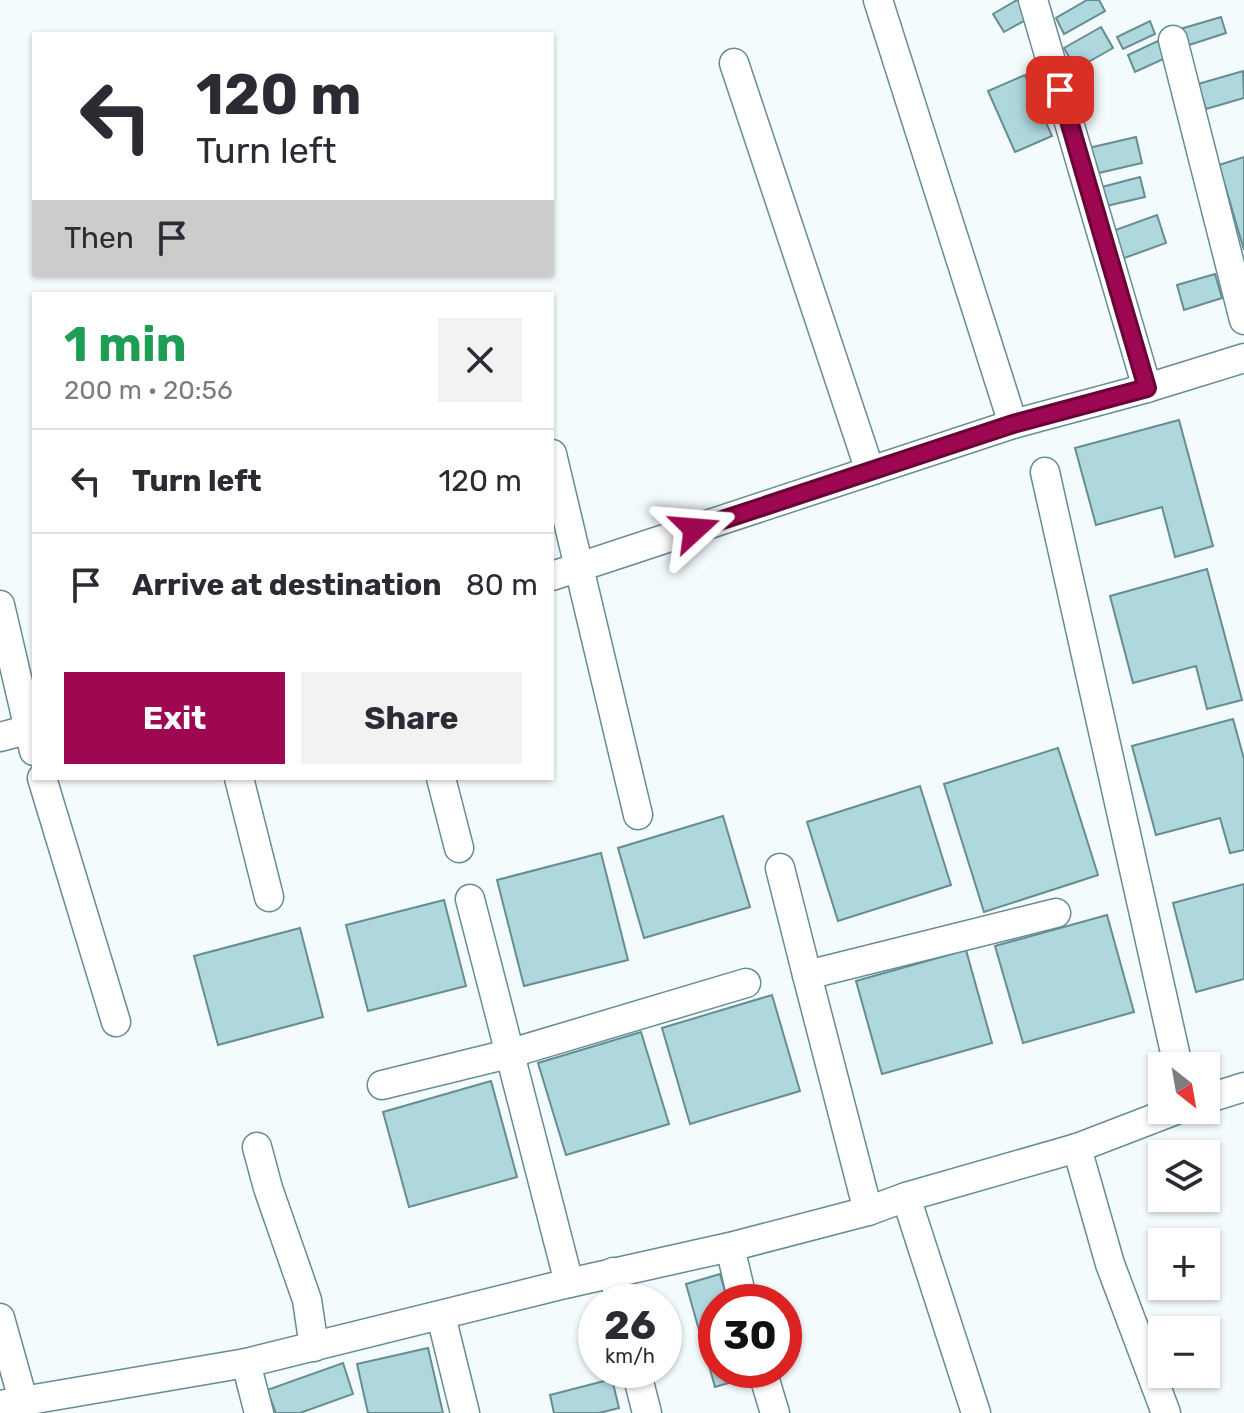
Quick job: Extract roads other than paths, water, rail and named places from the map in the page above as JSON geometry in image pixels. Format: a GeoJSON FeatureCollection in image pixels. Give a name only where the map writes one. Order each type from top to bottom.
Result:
{"type":"FeatureCollection","features":[{"type":"Feature","properties":{"kind":"street"},"geometry":{"type":"LineString","coordinates":[[878,0],[1013,424]]}},
{"type":"Feature","properties":{"kind":"street"},"geometry":{"type":"LineString","coordinates":[[1033,0],[1147,388]]}},
{"type":"Feature","properties":{"kind":"street"},"geometry":{"type":"LineString","coordinates":[[1173,40],[1244,320]]}},
{"type":"Feature","properties":{"kind":"street"},"geometry":{"type":"LineString","coordinates":[[734,63],[870,471]]}},
{"type":"Feature","properties":{"kind":"street"},"geometry":{"type":"LineString","coordinates":[[554,575],[1013,424],[1244,358]]}},
{"type":"Feature","properties":{"kind":"street"},"geometry":{"type":"LineString","coordinates":[[554,462],[638,815]]}},
{"type":"Feature","properties":{"kind":"street"},"geometry":{"type":"LineString","coordinates":[[1045,472],[1175,1052]]}},
{"type":"Feature","properties":{"kind":"street"},"geometry":{"type":"LineString","coordinates":[[0,605],[32,736],[0,737]]}},
{"type":"Feature","properties":{"kind":"street"},"geometry":{"type":"LineString","coordinates":[[43,780],[116,1022]]}},
{"type":"Feature","properties":{"kind":"street"},"geometry":{"type":"LineString","coordinates":[[240,780],[269,897]]}},
{"type":"Feature","properties":{"kind":"street"},"geometry":{"type":"LineString","coordinates":[[442,780],[459,848]]}},
{"type":"Feature","properties":{"kind":"street"},"geometry":{"type":"LineString","coordinates":[[780,868],[868,1211]]}},
{"type":"Feature","properties":{"kind":"street"},"geometry":{"type":"LineString","coordinates":[[470,899],[569,1283]]}},
{"type":"Feature","properties":{"kind":"street"},"geometry":{"type":"LineString","coordinates":[[807,975],[1056,913]]}},
{"type":"Feature","properties":{"kind":"street"},"geometry":{"type":"LineString","coordinates":[[382,1085],[508,1054],[746,983]]}},
{"type":"Feature","properties":{"kind":"street"},"geometry":{"type":"LineString","coordinates":[[1220,1095],[1244,1087]]}},
{"type":"Feature","properties":{"kind":"street"},"geometry":{"type":"LineString","coordinates":[[0,1318],[12,1403],[246,1363],[868,1211],[906,1197],[1077,1148],[1148,1121]]}},
{"type":"Feature","properties":{"kind":"street"},"geometry":{"type":"LineString","coordinates":[[257,1147],[307,1300],[314,1347]]}},
{"type":"Feature","properties":{"kind":"street"},"geometry":{"type":"LineString","coordinates":[[1077,1148],[1110,1264],[1166,1413]]}},
{"type":"Feature","properties":{"kind":"street"},"geometry":{"type":"LineString","coordinates":[[906,1197],[976,1413]]}},
{"type":"Feature","properties":{"kind":"street"},"geometry":{"type":"LineString","coordinates":[[730,1247],[739,1284]]}},
{"type":"Feature","properties":{"kind":"street"},"geometry":{"type":"LineString","coordinates":[[613,1272],[616,1284]]}},
{"type":"Feature","properties":{"kind":"street"},"geometry":{"type":"LineString","coordinates":[[441,1316],[465,1413]]}},
{"type":"Feature","properties":{"kind":"street"},"geometry":{"type":"LineString","coordinates":[[246,1363],[259,1413]]}},
{"type":"Feature","properties":{"kind":"street"},"geometry":{"type":"LineString","coordinates":[[641,1388],[647,1413]]}},
{"type":"Feature","properties":{"kind":"street"},"geometry":{"type":"LineString","coordinates":[[767,1388],[775,1413]]}}]}
